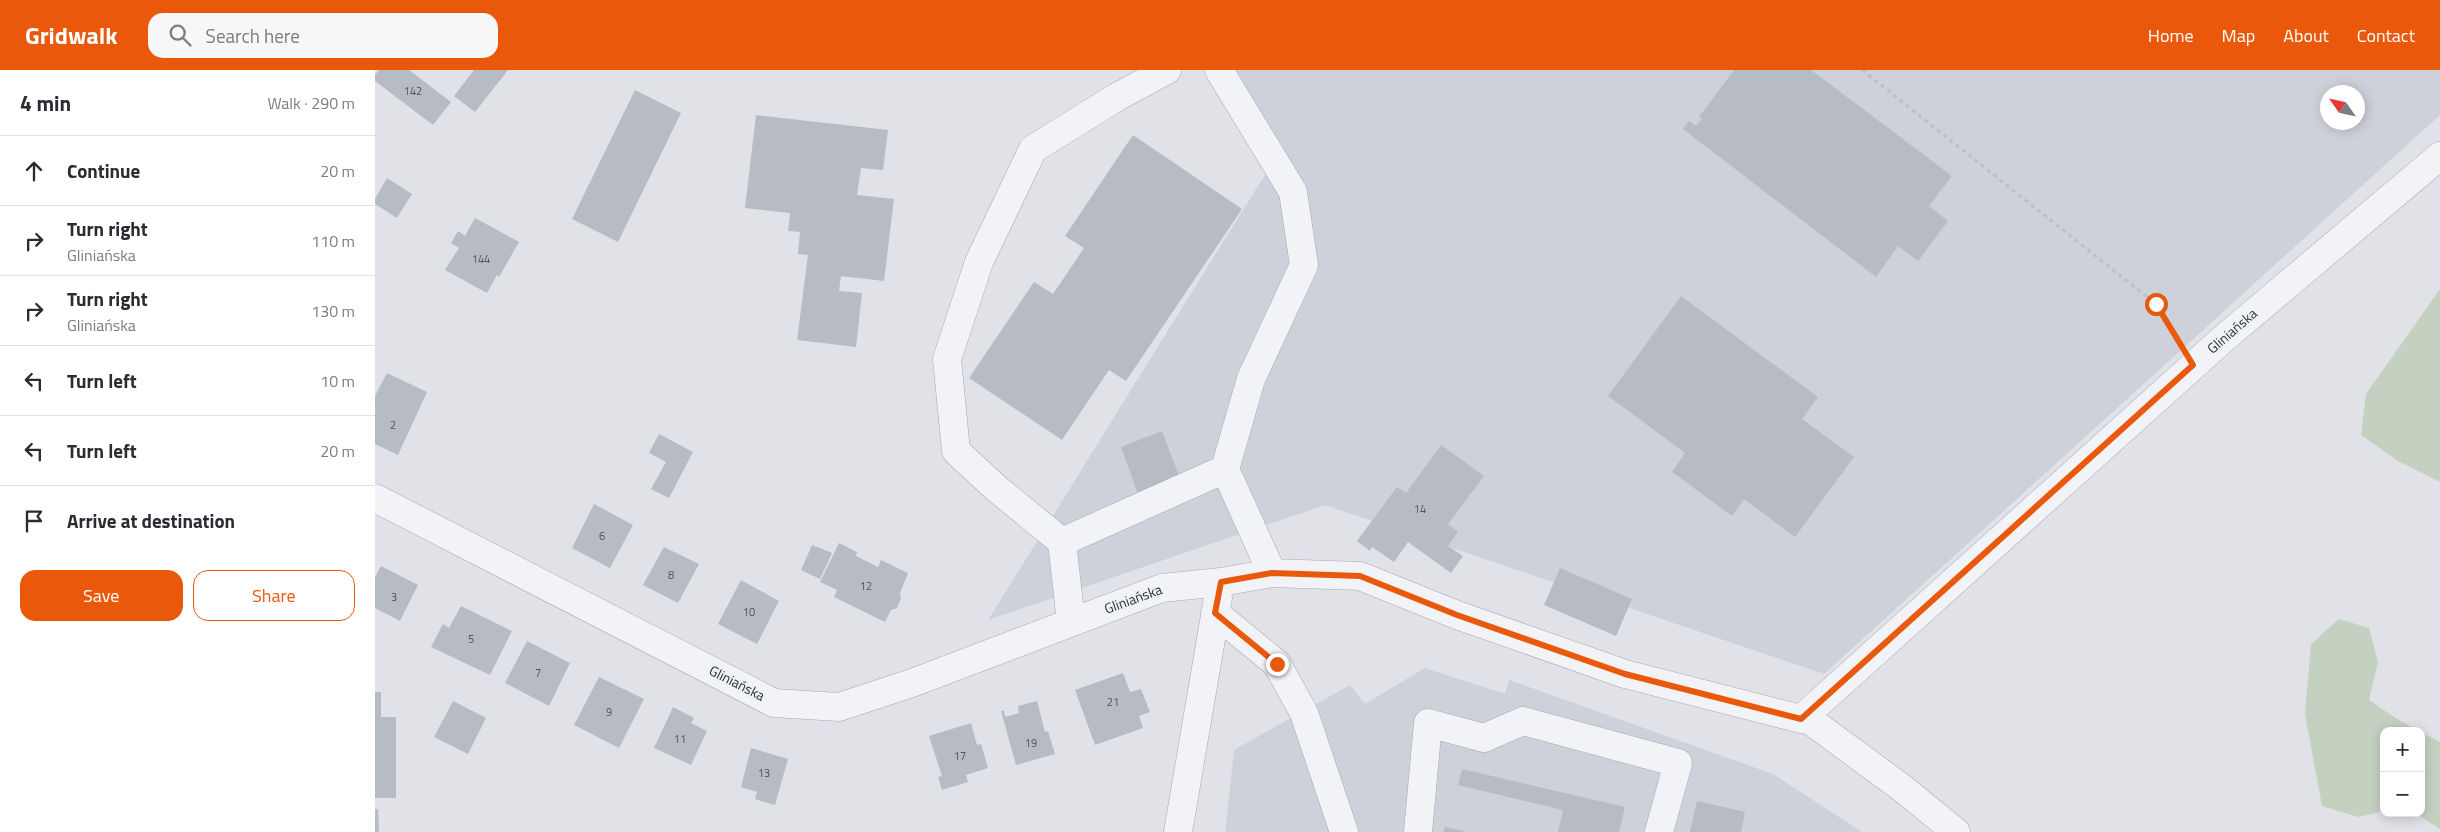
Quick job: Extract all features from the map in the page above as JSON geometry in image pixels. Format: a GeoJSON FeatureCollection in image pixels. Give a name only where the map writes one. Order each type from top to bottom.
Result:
{"type":"FeatureCollection","features":[{"type":"Feature","properties":{"kind":"street"},"geometry":{"type":"LineString","coordinates":[[1071,622],[1063,542],[996,488],[956,451],[947,359],[979,262],[1033,149],[1117,97],[1167,70]]}},
{"type":"Feature","properties":{"kind":"street"},"geometry":{"type":"LineString","coordinates":[[1219,70],[1293,192],[1305,265],[1251,379],[1225,469],[1272,573]]}},
{"type":"Feature","properties":{"kind":"street","name":"Gliniańska"},"geometry":{"type":"LineString","coordinates":[[375,498],[774,703],[839,707],[912,683],[1162,588],[1221,582],[1272,573],[1360,576],[1457,615],[1625,674],[1801,719],[2193,365],[2440,156]]}},
{"type":"Feature","properties":{"kind":"street"},"geometry":{"type":"LineString","coordinates":[[1063,542],[1225,469]]}},
{"type":"Feature","properties":{"kind":"street"},"geometry":{"type":"LineString","coordinates":[[1178,832],[1221,582]]}},
{"type":"Feature","properties":{"kind":"street"},"geometry":{"type":"LineString","coordinates":[[1215,613],[1277,664],[1304,713],[1345,832]]}},
{"type":"Feature","properties":{"kind":"street"},"geometry":{"type":"LineString","coordinates":[[1804,716],[1902,788],[1956,832]]}},
{"type":"Feature","properties":{"kind":"street"},"geometry":{"type":"LineString","coordinates":[[1418,832],[1428,723],[1484,738],[1523,721],[1678,763],[1659,832]]}},
{"type":"Feature","properties":{"kind":"path"},"geometry":{"type":"LineString","coordinates":[[1862,70],[2156,304],[2193,365]]}},
{"type":"Feature","properties":{"kind":"shaded area"},"geometry":{"type":"Polygon","coordinates":[[[1209,70],[2440,70],[2440,115],[1824,674],[1325,505],[988,620],[1279,152],[1209,70]]]}},
{"type":"Feature","properties":{"kind":"shaded area"},"geometry":{"type":"Polygon","coordinates":[[[1425,668],[1505,694],[1509,680],[1773,774],[1862,832],[1225,832],[1234,750],[1350,685],[1365,704],[1425,668]]]}},
{"type":"Feature","properties":{"kind":"green space"},"geometry":{"type":"Polygon","coordinates":[[[2440,289],[2440,482],[2398,461],[2361,435],[2366,394],[2440,289]]]}},
{"type":"Feature","properties":{"kind":"green space"},"geometry":{"type":"Polygon","coordinates":[[[2339,619],[2369,628],[2378,662],[2369,700],[2412,727],[2380,727],[2380,812],[2358,817],[2322,806],[2305,714],[2311,644],[2339,619]]]}},
{"type":"Feature","properties":{"kind":"green space"},"geometry":{"type":"Polygon","coordinates":[[[2425,734],[2440,742],[2440,829],[2421,817],[2425,817],[2425,734]]]}},
{"type":"Feature","properties":{"kind":"building"},"geometry":{"type":"Polygon","coordinates":[[[379,70],[409,70],[451,102],[433,125],[375,81],[375,75],[379,70]]]}},
{"type":"Feature","properties":{"kind":"building"},"geometry":{"type":"Polygon","coordinates":[[[474,70],[508,70],[475,112],[454,96],[474,70]]]}},
{"type":"Feature","properties":{"kind":"building"},"geometry":{"type":"Polygon","coordinates":[[[1734,70],[1811,70],[1952,176],[1929,206],[1948,221],[1918,261],[1898,246],[1876,277],[1683,129],[1689,121],[1696,126],[1702,119],[1699,117],[1734,70]]]}},
{"type":"Feature","properties":{"kind":"building"},"geometry":{"type":"Polygon","coordinates":[[[635,90],[681,113],[618,242],[572,219],[635,90]]]}},
{"type":"Feature","properties":{"kind":"building"},"geometry":{"type":"Polygon","coordinates":[[[756,115],[888,130],[883,170],[861,168],[857,195],[894,199],[884,281],[841,276],[839,291],[862,293],[856,347],[797,340],[808,255],[798,254],[800,232],[788,231],[790,213],[745,208],[756,115]]]}},
{"type":"Feature","properties":{"kind":"building"},"geometry":{"type":"Polygon","coordinates":[[[1133,135],[1242,209],[1126,381],[1109,370],[1062,440],[969,378],[1034,282],[1053,294],[1084,248],[1065,236],[1133,135]]]}},
{"type":"Feature","properties":{"kind":"building"},"geometry":{"type":"Polygon","coordinates":[[[387,178],[412,194],[397,218],[375,204],[375,199],[387,178]]]}},
{"type":"Feature","properties":{"kind":"building"},"geometry":{"type":"Polygon","coordinates":[[[475,218],[519,242],[499,277],[497,275],[487,293],[445,270],[459,248],[451,243],[458,231],[465,236],[475,218]]]}},
{"type":"Feature","properties":{"kind":"building"},"geometry":{"type":"Polygon","coordinates":[[[1681,296],[1818,397],[1802,419],[1854,457],[1795,537],[1744,499],[1732,516],[1672,472],[1685,453],[1608,396],[1681,296]]]}},
{"type":"Feature","properties":{"kind":"building"},"geometry":{"type":"Polygon","coordinates":[[[387,373],[427,392],[398,455],[375,444],[375,396],[387,373]]]}},
{"type":"Feature","properties":{"kind":"building"},"geometry":{"type":"Polygon","coordinates":[[[1162,431],[1181,481],[1139,497],[1121,447],[1162,431]]]}},
{"type":"Feature","properties":{"kind":"building"},"geometry":{"type":"Polygon","coordinates":[[[659,434],[693,452],[669,498],[651,489],[666,462],[649,453],[659,434]]]}},
{"type":"Feature","properties":{"kind":"building"},"geometry":{"type":"Polygon","coordinates":[[[1441,445],[1484,476],[1448,524],[1458,532],[1448,546],[1463,556],[1451,573],[1408,542],[1394,562],[1372,547],[1370,551],[1357,541],[1397,487],[1406,493],[1441,445]]]}},
{"type":"Feature","properties":{"kind":"building"},"geometry":{"type":"Polygon","coordinates":[[[594,504],[633,525],[610,568],[572,548],[594,504]]]}},
{"type":"Feature","properties":{"kind":"building"},"geometry":{"type":"Polygon","coordinates":[[[839,543],[857,552],[856,556],[878,567],[881,560],[908,573],[900,593],[901,598],[897,608],[891,610],[885,622],[834,597],[837,590],[820,582],[839,543]]]}},
{"type":"Feature","properties":{"kind":"building"},"geometry":{"type":"Polygon","coordinates":[[[812,545],[832,553],[820,579],[801,570],[812,545]]]}},
{"type":"Feature","properties":{"kind":"building"},"geometry":{"type":"Polygon","coordinates":[[[664,547],[699,564],[678,603],[643,585],[664,547]]]}},
{"type":"Feature","properties":{"kind":"building"},"geometry":{"type":"Polygon","coordinates":[[[381,566],[418,585],[400,621],[375,608],[375,577],[381,566]]]}},
{"type":"Feature","properties":{"kind":"building"},"geometry":{"type":"Polygon","coordinates":[[[1560,568],[1632,599],[1616,636],[1544,605],[1560,568]]]}},
{"type":"Feature","properties":{"kind":"building"},"geometry":{"type":"Polygon","coordinates":[[[741,580],[779,601],[757,644],[718,624],[741,580]]]}},
{"type":"Feature","properties":{"kind":"building"},"geometry":{"type":"Polygon","coordinates":[[[461,606],[512,631],[490,675],[431,647],[443,624],[449,628],[461,606]]]}},
{"type":"Feature","properties":{"kind":"building"},"geometry":{"type":"Polygon","coordinates":[[[527,641],[570,663],[549,706],[505,683],[527,641]]]}},
{"type":"Feature","properties":{"kind":"building"},"geometry":{"type":"Polygon","coordinates":[[[1123,673],[1130,692],[1141,689],[1150,712],[1139,716],[1143,728],[1095,745],[1075,690],[1123,673]]]}},
{"type":"Feature","properties":{"kind":"building"},"geometry":{"type":"Polygon","coordinates":[[[599,677],[644,699],[619,748],[574,725],[599,677]]]}},
{"type":"Feature","properties":{"kind":"building"},"geometry":{"type":"Polygon","coordinates":[[[375,692],[381,692],[381,717],[396,717],[396,798],[375,798],[375,692]]]}},
{"type":"Feature","properties":{"kind":"building"},"geometry":{"type":"Polygon","coordinates":[[[453,701],[486,718],[468,754],[434,737],[453,701]]]}},
{"type":"Feature","properties":{"kind":"building"},"geometry":{"type":"Polygon","coordinates":[[[1037,701],[1045,732],[1048,731],[1055,754],[1016,765],[1001,711],[1004,711],[1005,717],[1019,713],[1018,706],[1037,701]]]}},
{"type":"Feature","properties":{"kind":"building"},"geometry":{"type":"Polygon","coordinates":[[[673,707],[694,718],[691,723],[707,731],[691,765],[654,748],[673,707]]]}},
{"type":"Feature","properties":{"kind":"building"},"geometry":{"type":"Polygon","coordinates":[[[971,723],[977,745],[981,744],[988,768],[966,775],[968,782],[942,790],[938,777],[942,776],[929,736],[971,723]]]}},
{"type":"Feature","properties":{"kind":"building"},"geometry":{"type":"Polygon","coordinates":[[[751,748],[788,759],[775,805],[755,799],[757,792],[741,787],[751,748]]]}},
{"type":"Feature","properties":{"kind":"building"},"geometry":{"type":"Polygon","coordinates":[[[1462,769],[1625,807],[1619,832],[1558,832],[1563,810],[1458,785],[1462,769]]]}},
{"type":"Feature","properties":{"kind":"building"},"geometry":{"type":"Polygon","coordinates":[[[1697,801],[1745,812],[1741,832],[1690,832],[1697,801]]]}},
{"type":"Feature","properties":{"kind":"building"},"geometry":{"type":"Polygon","coordinates":[[[375,809],[378,809],[379,832],[375,832],[375,809]]]}},
{"type":"Feature","properties":{"kind":"building"},"geometry":{"type":"Polygon","coordinates":[[[1445,827],[1465,831],[1465,832],[1443,832],[1445,827]]]}},
{"type":"Feature","properties":{"kind":"route"},"geometry":{"type":"LineString","coordinates":[[1277,664],[1215,613],[1221,582],[1272,573],[1360,576],[1457,615],[1625,674],[1801,719],[2193,365],[2156,304]]}}]}
